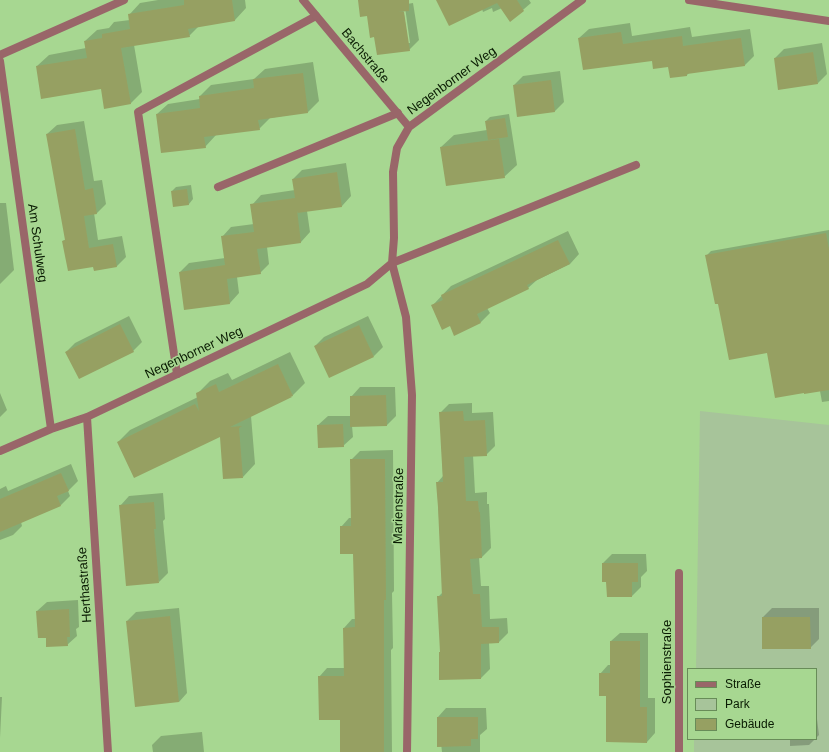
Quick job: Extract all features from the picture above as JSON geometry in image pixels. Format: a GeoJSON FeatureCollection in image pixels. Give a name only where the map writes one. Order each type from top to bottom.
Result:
{"type":"FeatureCollection","features":[{"type":"Feature","properties":{"kind":"street"},"geometry":{"type":"LineString","coordinates":[[0,56],[124,0]]}},
{"type":"Feature","properties":{"kind":"street","name":"Bachstraße"},"geometry":{"type":"LineString","coordinates":[[303,0],[409,127]]}},
{"type":"Feature","properties":{"kind":"street","name":"Negenborner Weg"},"geometry":{"type":"LineString","coordinates":[[392,263],[394,238],[393,172],[397,148],[409,127],[582,0]]}},
{"type":"Feature","properties":{"kind":"street"},"geometry":{"type":"LineString","coordinates":[[689,0],[829,21]]}},
{"type":"Feature","properties":{"kind":"street"},"geometry":{"type":"LineString","coordinates":[[177,374],[138,112],[316,16]]}},
{"type":"Feature","properties":{"kind":"street","name":"Am Schulweg"},"geometry":{"type":"LineString","coordinates":[[0,61],[51,429]]}},
{"type":"Feature","properties":{"kind":"street"},"geometry":{"type":"LineString","coordinates":[[218,187],[398,113]]}},
{"type":"Feature","properties":{"kind":"street","name":"Negenborner Weg"},"geometry":{"type":"LineString","coordinates":[[0,451],[51,429],[87,417],[368,284],[392,263],[636,165]]}},
{"type":"Feature","properties":{"kind":"street","name":"Marienstraße"},"geometry":{"type":"LineString","coordinates":[[392,263],[406,317],[412,395],[407,752]]}},
{"type":"Feature","properties":{"kind":"street","name":"Herthastraße"},"geometry":{"type":"LineString","coordinates":[[87,417],[108,752]]}},
{"type":"Feature","properties":{"kind":"street","name":"Sophienstraße"},"geometry":{"type":"LineString","coordinates":[[679,573],[679,752]]}},
{"type":"Feature","properties":{"kind":"green space"},"geometry":{"type":"Polygon","coordinates":[[[700,411],[829,425],[829,752],[694,752],[694,740],[817,740],[817,668],[696,668],[700,411]]]}},
{"type":"Feature","properties":{"kind":"building"},"geometry":{"type":"Polygon","coordinates":[[[184,0],[232,0],[235,21],[188,29],[190,37],[121,48],[131,104],[104,109],[101,89],[41,99],[36,66],[87,58],[84,41],[102,38],[102,34],[130,29],[128,14],[184,5],[184,0]]]}},
{"type":"Feature","properties":{"kind":"building"},"geometry":{"type":"Polygon","coordinates":[[[358,0],[409,0],[409,11],[398,12],[404,12],[410,51],[377,55],[374,37],[370,38],[367,16],[360,17],[358,0]]]}},
{"type":"Feature","properties":{"kind":"building"},"geometry":{"type":"Polygon","coordinates":[[[436,0],[517,0],[524,11],[510,22],[497,3],[449,26],[436,0]]]}},
{"type":"Feature","properties":{"kind":"building"},"geometry":{"type":"Polygon","coordinates":[[[621,32],[623,44],[682,36],[683,46],[741,38],[745,66],[687,74],[687,76],[670,78],[668,67],[653,69],[652,61],[583,70],[578,38],[621,32]]]}},
{"type":"Feature","properties":{"kind":"building"},"geometry":{"type":"Polygon","coordinates":[[[813,52],[818,84],[778,90],[774,58],[813,52]]]}},
{"type":"Feature","properties":{"kind":"building"},"geometry":{"type":"Polygon","coordinates":[[[303,73],[308,113],[258,120],[260,130],[204,137],[206,148],[161,153],[156,114],[200,108],[199,96],[254,88],[253,79],[303,73]]]}},
{"type":"Feature","properties":{"kind":"building"},"geometry":{"type":"Polygon","coordinates":[[[551,80],[555,112],[517,117],[513,85],[551,80]]]}},
{"type":"Feature","properties":{"kind":"building"},"geometry":{"type":"Polygon","coordinates":[[[505,118],[508,137],[488,140],[485,121],[505,118]]]}},
{"type":"Feature","properties":{"kind":"building"},"geometry":{"type":"Polygon","coordinates":[[[75,129],[85,190],[93,188],[97,214],[84,216],[89,248],[113,244],[117,267],[94,271],[93,267],[68,271],[62,241],[65,240],[46,134],[75,129]]]}},
{"type":"Feature","properties":{"kind":"building"},"geometry":{"type":"Polygon","coordinates":[[[499,139],[505,178],[446,186],[440,147],[499,139]]]}},
{"type":"Feature","properties":{"kind":"building"},"geometry":{"type":"Polygon","coordinates":[[[337,172],[342,207],[297,213],[301,243],[257,249],[261,274],[227,279],[230,304],[184,310],[179,272],[225,265],[221,236],[254,232],[250,204],[295,198],[292,179],[337,172]]]}},
{"type":"Feature","properties":{"kind":"building"},"geometry":{"type":"Polygon","coordinates":[[[187,189],[189,205],[173,207],[171,191],[187,189]]]}},
{"type":"Feature","properties":{"kind":"building"},"geometry":{"type":"Polygon","coordinates":[[[826,233],[829,249],[829,390],[775,398],[767,353],[729,360],[718,304],[715,304],[705,255],[826,233]]]}},
{"type":"Feature","properties":{"kind":"building"},"geometry":{"type":"Polygon","coordinates":[[[558,240],[570,264],[527,285],[529,289],[477,314],[481,323],[454,336],[450,326],[442,330],[431,305],[443,300],[441,295],[558,240]]]}},
{"type":"Feature","properties":{"kind":"building"},"geometry":{"type":"Polygon","coordinates":[[[120,324],[134,352],[79,379],[65,352],[120,324]]]}},
{"type":"Feature","properties":{"kind":"building"},"geometry":{"type":"Polygon","coordinates":[[[359,325],[374,357],[329,378],[314,346],[359,325]]]}},
{"type":"Feature","properties":{"kind":"building"},"geometry":{"type":"Polygon","coordinates":[[[278,364],[293,396],[230,427],[242,426],[239,428],[243,478],[223,479],[220,437],[134,478],[117,442],[195,404],[199,411],[196,393],[216,384],[219,392],[278,364]]]}},
{"type":"Feature","properties":{"kind":"building"},"geometry":{"type":"Polygon","coordinates":[[[386,395],[387,426],[350,427],[350,396],[386,395]]]}},
{"type":"Feature","properties":{"kind":"building"},"geometry":{"type":"Polygon","coordinates":[[[463,411],[464,421],[485,420],[487,456],[464,457],[466,501],[478,501],[480,512],[482,558],[470,559],[473,594],[480,594],[482,627],[499,627],[499,643],[481,644],[481,679],[439,680],[440,652],[437,596],[442,596],[436,482],[443,482],[439,412],[463,411]]]}},
{"type":"Feature","properties":{"kind":"building"},"geometry":{"type":"Polygon","coordinates":[[[343,424],[344,447],[318,448],[317,425],[343,424]]]}},
{"type":"Feature","properties":{"kind":"building"},"geometry":{"type":"Polygon","coordinates":[[[350,459],[385,459],[386,600],[384,600],[384,752],[340,752],[340,720],[319,720],[318,676],[344,676],[343,628],[355,627],[353,554],[340,554],[340,526],[351,526],[350,459]]]}},
{"type":"Feature","properties":{"kind":"building"},"geometry":{"type":"Polygon","coordinates":[[[61,473],[69,491],[57,496],[61,506],[0,532],[0,499],[61,473]]]}},
{"type":"Feature","properties":{"kind":"building"},"geometry":{"type":"Polygon","coordinates":[[[154,502],[156,529],[154,529],[159,583],[126,586],[119,505],[154,502]]]}},
{"type":"Feature","properties":{"kind":"building"},"geometry":{"type":"Polygon","coordinates":[[[602,563],[638,563],[638,582],[632,582],[632,597],[607,597],[606,582],[602,582],[602,563]]]}},
{"type":"Feature","properties":{"kind":"building"},"geometry":{"type":"Polygon","coordinates":[[[69,609],[70,637],[67,637],[68,646],[46,647],[46,638],[38,638],[36,611],[69,609]]]}},
{"type":"Feature","properties":{"kind":"building"},"geometry":{"type":"Polygon","coordinates":[[[170,616],[179,702],[135,707],[126,621],[170,616]]]}},
{"type":"Feature","properties":{"kind":"building"},"geometry":{"type":"Polygon","coordinates":[[[762,617],[810,617],[811,649],[762,649],[762,617]]]}},
{"type":"Feature","properties":{"kind":"building"},"geometry":{"type":"Polygon","coordinates":[[[610,641],[640,641],[640,707],[647,707],[647,743],[606,742],[606,696],[599,696],[599,673],[610,673],[610,641]]]}},
{"type":"Feature","properties":{"kind":"building"},"geometry":{"type":"Polygon","coordinates":[[[437,717],[478,717],[478,739],[471,739],[471,746],[437,747],[437,717]]]}}]}
